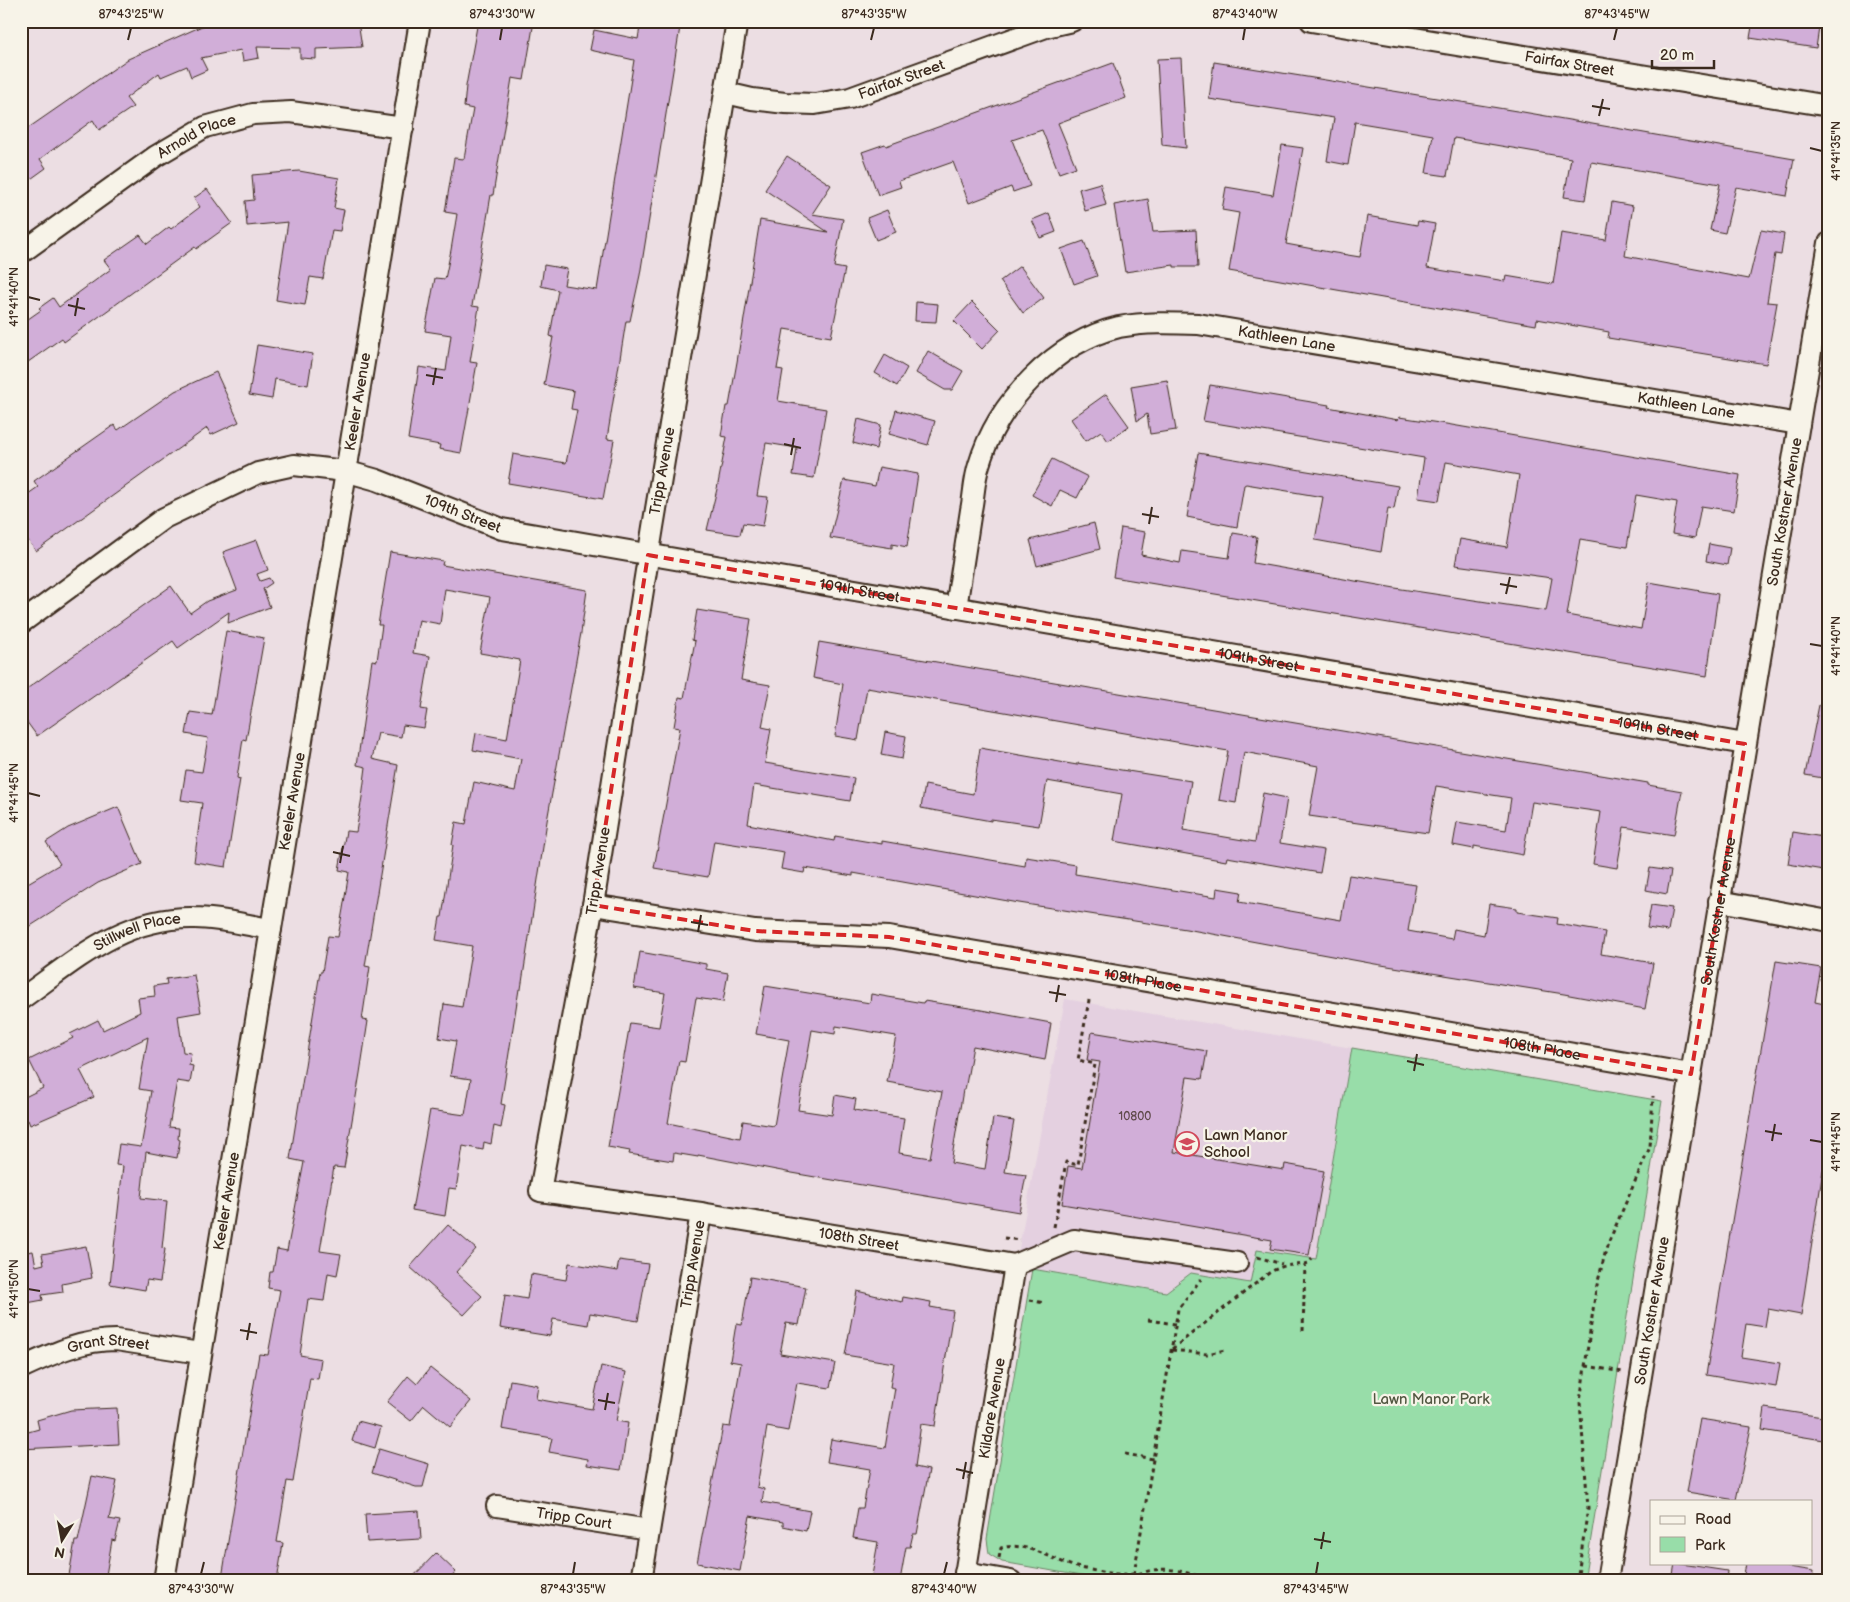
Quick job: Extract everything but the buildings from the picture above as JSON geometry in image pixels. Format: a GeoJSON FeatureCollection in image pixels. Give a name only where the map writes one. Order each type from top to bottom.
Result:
{"type":"FeatureCollection","features":[{"type":"Feature","properties":{"kind":"street","name":"Keeler Avenue"},"geometry":{"type":"LineString","coordinates":[[164,1581],[420,21]]}},
{"type":"Feature","properties":{"kind":"street","name":"Tripp Avenue"},"geometry":{"type":"LineString","coordinates":[[641,1581],[701,1213],[540,1191],[593,905],[648,555],[737,21]]}},
{"type":"Feature","properties":{"kind":"street","name":"Fairfax Street"},"geometry":{"type":"LineString","coordinates":[[726,93],[752,99],[815,104],[850,98],[1046,27],[1072,21]]}},
{"type":"Feature","properties":{"kind":"street","name":"Fairfax Street"},"geometry":{"type":"LineString","coordinates":[[1311,21],[1829,106]]}},
{"type":"Feature","properties":{"kind":"street","name":"Arnold Place"},"geometry":{"type":"LineString","coordinates":[[21,253],[156,156],[212,124],[253,114],[291,112],[403,128]]}},
{"type":"Feature","properties":{"kind":"street","name":"South Kostner Avenue"},"geometry":{"type":"LineString","coordinates":[[1606,1581],[1829,243]]}},
{"type":"Feature","properties":{"kind":"street","name":"Kathleen Lane"},"geometry":{"type":"LineString","coordinates":[[956,608],[978,467],[986,443],[1027,381],[1044,366],[1062,352],[1087,339],[1119,328],[1165,323],[1198,324],[1799,424]]}},
{"type":"Feature","properties":{"kind":"street","name":"109th Street"},"geometry":{"type":"LineString","coordinates":[[21,623],[164,518],[258,473],[294,465],[345,471],[411,491],[502,529],[1745,744]]}},
{"type":"Feature","properties":{"kind":"street"},"geometry":{"type":"LineString","coordinates":[[1720,901],[1829,921]]}},
{"type":"Feature","properties":{"kind":"street","name":"108th Place"},"geometry":{"type":"LineString","coordinates":[[593,905],[764,932],[889,937],[1691,1074]]}},
{"type":"Feature","properties":{"kind":"street","name":"Stillwell Place"},"geometry":{"type":"LineString","coordinates":[[21,999],[105,940],[136,926],[166,919],[195,918],[271,930]]}},
{"type":"Feature","properties":{"kind":"street","name":"108th Street"},"geometry":{"type":"LineString","coordinates":[[701,1213],[1015,1265]]}},
{"type":"Feature","properties":{"kind":"street"},"geometry":{"type":"LineString","coordinates":[[1015,1265],[1074,1240],[1246,1260]]}},
{"type":"Feature","properties":{"kind":"street","name":"Kildare Avenue"},"geometry":{"type":"LineString","coordinates":[[964,1577],[1015,1265]]}},
{"type":"Feature","properties":{"kind":"street","name":"Grant Street"},"geometry":{"type":"LineString","coordinates":[[21,1368],[60,1350],[103,1340],[200,1353]]}},
{"type":"Feature","properties":{"kind":"street","name":"Tripp Court"},"geometry":{"type":"LineString","coordinates":[[498,1506],[649,1530]]}},
{"type":"Feature","properties":{"kind":"street"},"geometry":{"type":"LineString","coordinates":[[964,1577],[1011,1581]]}},
{"type":"Feature","properties":{"kind":"path"},"geometry":{"type":"LineString","coordinates":[[1052,1236],[1066,1162],[1078,1164],[1095,1064],[1078,1060],[1089,1000]]}},
{"type":"Feature","properties":{"kind":"path"},"geometry":{"type":"LineString","coordinates":[[1577,1581],[1588,1508],[1580,1402],[1596,1289],[1607,1246],[1650,1147],[1653,1096]]}},
{"type":"Feature","properties":{"kind":"path"},"geometry":{"type":"LineString","coordinates":[[1004,1238],[1030,1242]]}},
{"type":"Feature","properties":{"kind":"path"},"geometry":{"type":"LineString","coordinates":[[1246,1260],[1282,1265],[1305,1264],[1312,1258]]}},
{"type":"Feature","properties":{"kind":"path"},"geometry":{"type":"LineString","coordinates":[[1303,1331],[1305,1264]]}},
{"type":"Feature","properties":{"kind":"path"},"geometry":{"type":"LineString","coordinates":[[1171,1350],[1269,1273],[1282,1265]]}},
{"type":"Feature","properties":{"kind":"path"},"geometry":{"type":"LineString","coordinates":[[1134,1574],[1178,1309],[1204,1275]]}},
{"type":"Feature","properties":{"kind":"path"},"geometry":{"type":"LineString","coordinates":[[1026,1299],[1044,1302]]}},
{"type":"Feature","properties":{"kind":"path"},"geometry":{"type":"LineString","coordinates":[[1148,1320],[1175,1324]]}},
{"type":"Feature","properties":{"kind":"path"},"geometry":{"type":"LineString","coordinates":[[1171,1350],[1206,1354],[1225,1350]]}},
{"type":"Feature","properties":{"kind":"path"},"geometry":{"type":"LineString","coordinates":[[1586,1366],[1625,1373]]}},
{"type":"Feature","properties":{"kind":"path"},"geometry":{"type":"LineString","coordinates":[[1126,1454],[1153,1458]]}},
{"type":"Feature","properties":{"kind":"path"},"geometry":{"type":"LineString","coordinates":[[999,1558],[1001,1548],[1009,1546],[1030,1549],[1077,1567],[1108,1573],[1134,1574],[1164,1570],[1189,1572],[1212,1581]]}},
{"type":"Feature","properties":{"kind":"highlighted area"},"geometry":{"type":"Polygon","coordinates":[[[648,555],[1745,744],[1691,1074],[889,937],[755,931],[593,905],[648,555]]]}},
{"type":"Feature","properties":{"kind":"shaded area","name":"Lawn Manor School"},"geometry":{"type":"Polygon","coordinates":[[[1065,999],[1352,1048],[1316,1259],[1250,1283],[1191,1273],[1166,1292],[1032,1269],[1018,1254],[1065,999]]]}},
{"type":"Feature","properties":{"kind":"green space","name":"Lawn Manor Park"},"geometry":{"type":"Polygon","coordinates":[[[1352,1048],[1662,1101],[1584,1581],[1110,1581],[1002,1562],[989,1554],[987,1539],[1032,1269],[1166,1292],[1191,1273],[1250,1283],[1257,1250],[1316,1259],[1352,1048]]]}},
{"type":"Feature","properties":{"kind":"place","name":"Lawn Manor School"},"geometry":{"type":"Point","coordinates":[1187,1144]}}]}
